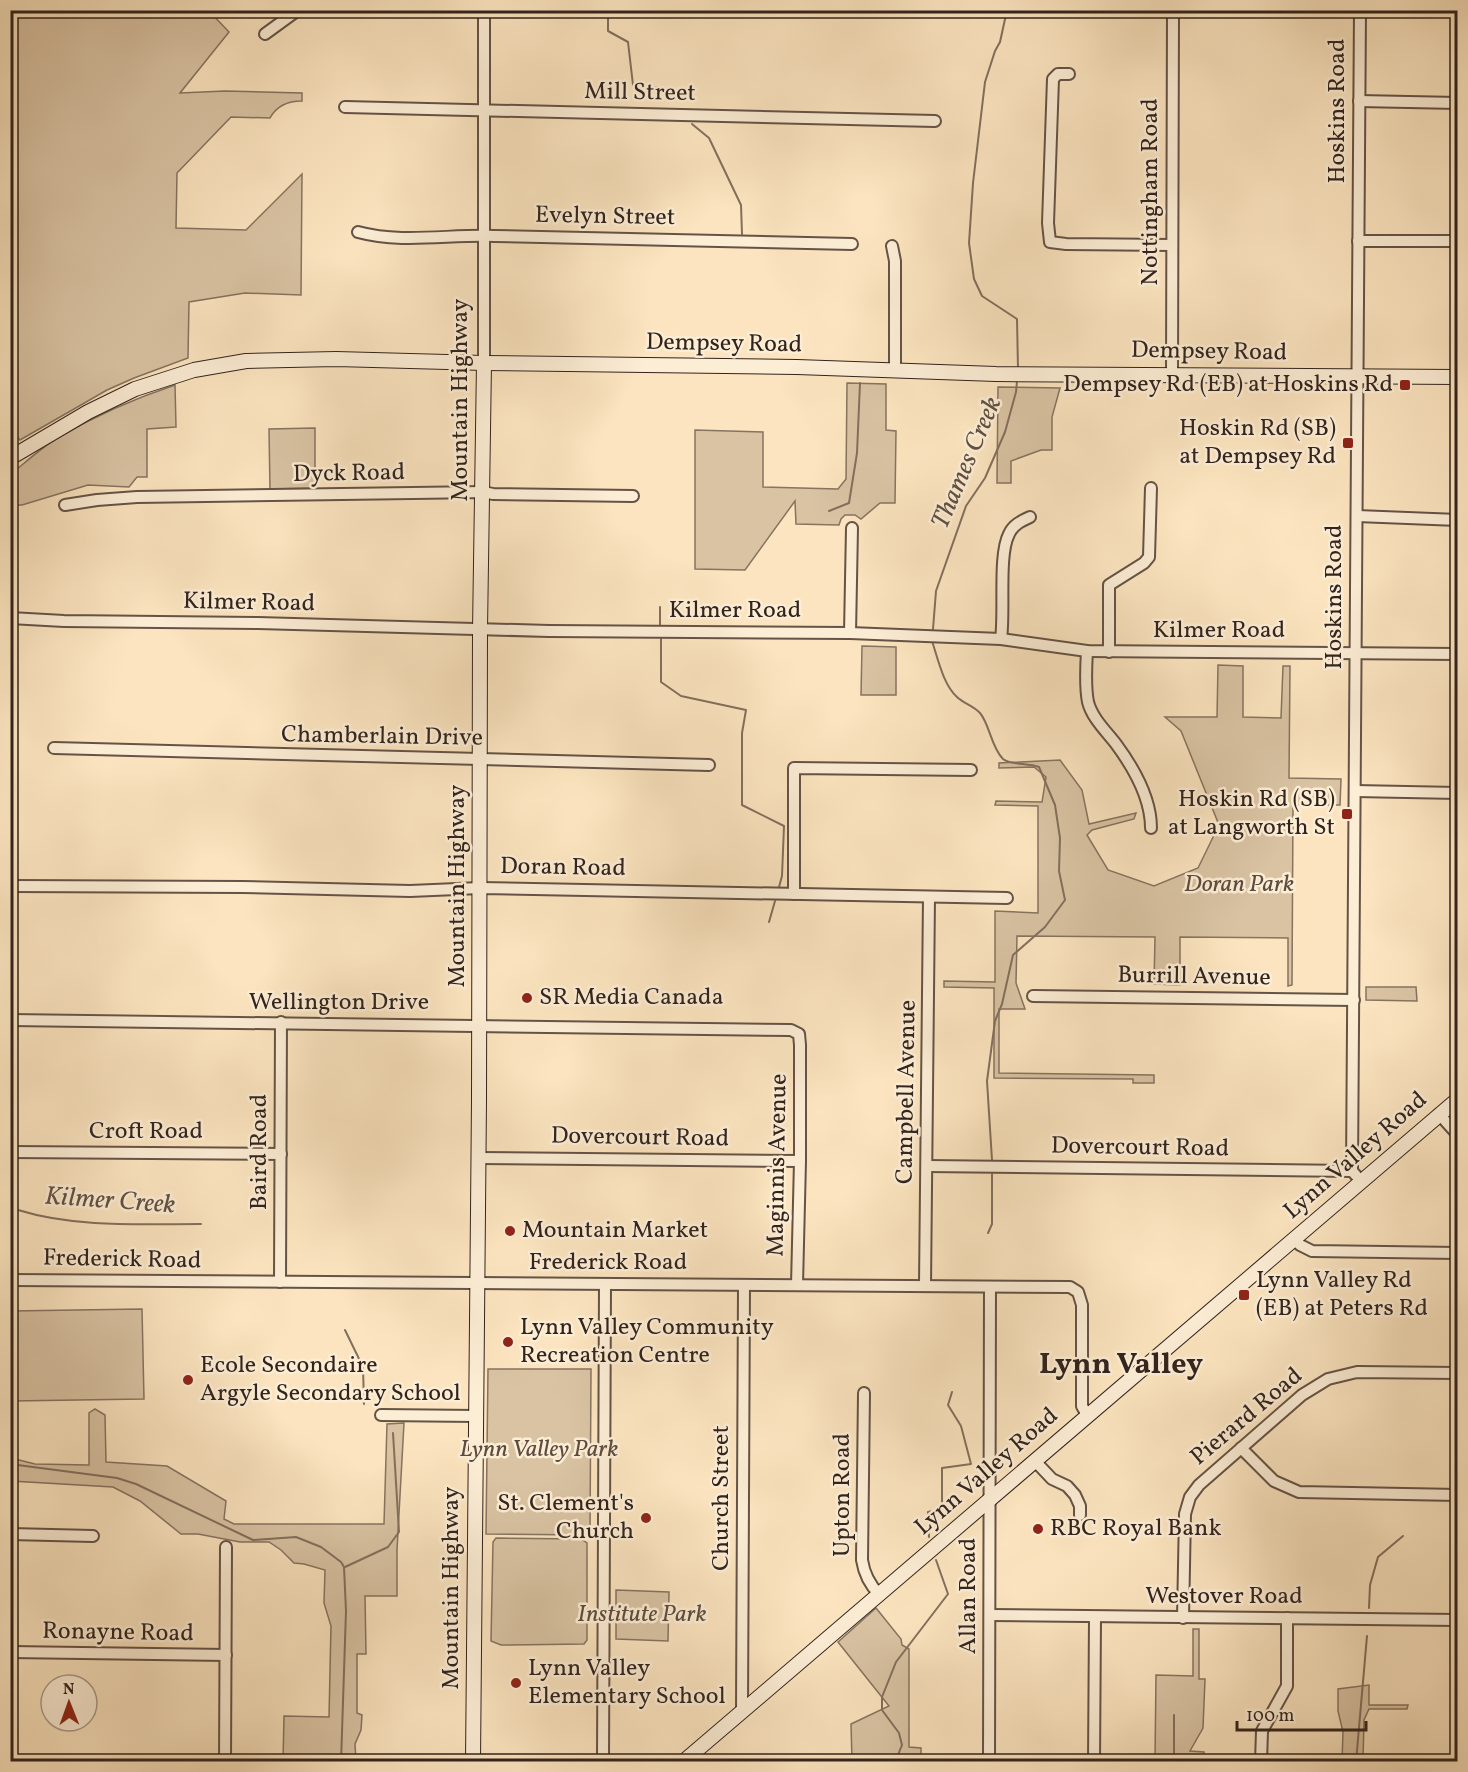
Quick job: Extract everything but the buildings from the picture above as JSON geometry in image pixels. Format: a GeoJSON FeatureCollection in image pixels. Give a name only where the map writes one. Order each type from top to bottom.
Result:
{"type":"FeatureCollection","features":[{"type":"Feature","properties":{"kind":"street"},"geometry":{"type":"LineString","coordinates":[[265,34],[298,10]]}},
{"type":"Feature","properties":{"kind":"street","name":"Mountain Highway"},"geometry":{"type":"LineString","coordinates":[[473,1761],[480,1024],[484,10]]}},
{"type":"Feature","properties":{"kind":"street","name":"Nottingham Road"},"geometry":{"type":"LineString","coordinates":[[1172,375],[1173,10]]}},
{"type":"Feature","properties":{"kind":"street","name":"Hoskins Road"},"geometry":{"type":"LineString","coordinates":[[1357,1176],[1354,1000],[1360,10]]}},
{"type":"Feature","properties":{"kind":"street"},"geometry":{"type":"LineString","coordinates":[[1069,74],[1058,74],[1053,79],[1048,223],[1050,242],[1057,244],[1172,245]]}},
{"type":"Feature","properties":{"kind":"street"},"geometry":{"type":"LineString","coordinates":[[1359,101],[1458,103]]}},
{"type":"Feature","properties":{"kind":"street","name":"Mill Street"},"geometry":{"type":"LineString","coordinates":[[345,107],[934,121]]}},
{"type":"Feature","properties":{"kind":"street","name":"Evelyn Street"},"geometry":{"type":"LineString","coordinates":[[358,232],[372,236],[401,237],[484,235],[852,244]]}},
{"type":"Feature","properties":{"kind":"street"},"geometry":{"type":"LineString","coordinates":[[1358,241],[1458,241]]}},
{"type":"Feature","properties":{"kind":"street"},"geometry":{"type":"LineString","coordinates":[[892,246],[895,261],[895,370]]}},
{"type":"Feature","properties":{"kind":"street","name":"Dempsey Road"},"geometry":{"type":"LineString","coordinates":[[10,458],[88,412],[135,389],[173,376],[209,368],[246,361],[274,359],[797,367],[996,374],[1458,377]]}},
{"type":"Feature","properties":{"kind":"street"},"geometry":{"type":"LineString","coordinates":[[1109,652],[1109,585],[1144,563],[1149,557],[1151,488]]}},
{"type":"Feature","properties":{"kind":"street","name":"Dyck Road"},"geometry":{"type":"LineString","coordinates":[[65,505],[137,497],[483,492],[633,496]]}},
{"type":"Feature","properties":{"kind":"street"},"geometry":{"type":"LineString","coordinates":[[1357,516],[1458,520]]}},
{"type":"Feature","properties":{"kind":"street"},"geometry":{"type":"LineString","coordinates":[[1001,639],[1004,619],[1005,543],[1014,525],[1030,517]]}},
{"type":"Feature","properties":{"kind":"street"},"geometry":{"type":"LineString","coordinates":[[850,633],[852,528]]}},
{"type":"Feature","properties":{"kind":"street","name":"Kilmer Road"},"geometry":{"type":"LineString","coordinates":[[10,618],[480,630],[850,633],[1001,639],[1109,652],[1458,654]]}},
{"type":"Feature","properties":{"kind":"street"},"geometry":{"type":"LineString","coordinates":[[1087,651],[1089,703],[1099,724],[1117,745],[1134,771],[1151,813],[1151,828]]}},
{"type":"Feature","properties":{"kind":"street","name":"Chamberlain Drive"},"geometry":{"type":"LineString","coordinates":[[54,748],[709,765]]}},
{"type":"Feature","properties":{"kind":"street"},"geometry":{"type":"LineString","coordinates":[[795,894],[794,768],[971,770]]}},
{"type":"Feature","properties":{"kind":"street"},"geometry":{"type":"LineString","coordinates":[[1355,791],[1458,793]]}},
{"type":"Feature","properties":{"kind":"street","name":"Doran Road"},"geometry":{"type":"LineString","coordinates":[[10,885],[410,891],[480,888],[1007,898]]}},
{"type":"Feature","properties":{"kind":"street","name":"Campbell Avenue"},"geometry":{"type":"LineString","coordinates":[[925,1286],[929,897]]}},
{"type":"Feature","properties":{"kind":"street","name":"Burrill Avenue"},"geometry":{"type":"LineString","coordinates":[[1033,996],[1354,1000]]}},
{"type":"Feature","properties":{"kind":"street","name":"Wellington Drive"},"geometry":{"type":"LineString","coordinates":[[10,1020],[783,1029],[799,1034],[800,1045]]}},
{"type":"Feature","properties":{"kind":"street","name":"Baird Road"},"geometry":{"type":"LineString","coordinates":[[280,1022],[280,1282]]}},
{"type":"Feature","properties":{"kind":"street","name":"Maginnis Avenue"},"geometry":{"type":"LineString","coordinates":[[797,1285],[800,1045]]}},
{"type":"Feature","properties":{"kind":"street","name":"Lynn Valley Road"},"geometry":{"type":"LineString","coordinates":[[683,1761],[1294,1239],[1357,1176],[1458,1099]]}},
{"type":"Feature","properties":{"kind":"street"},"geometry":{"type":"LineString","coordinates":[[1439,1114],[1458,1135]]}},
{"type":"Feature","properties":{"kind":"street","name":"Croft Road"},"geometry":{"type":"LineString","coordinates":[[10,1152],[281,1154]]}},
{"type":"Feature","properties":{"kind":"street","name":"Dovercourt Road"},"geometry":{"type":"LineString","coordinates":[[478,1158],[800,1161]]}},
{"type":"Feature","properties":{"kind":"street","name":"Dovercourt Road"},"geometry":{"type":"LineString","coordinates":[[927,1166],[1357,1176]]}},
{"type":"Feature","properties":{"kind":"street"},"geometry":{"type":"LineString","coordinates":[[1294,1239],[1312,1251],[1458,1253]]}},
{"type":"Feature","properties":{"kind":"street","name":"Frederick Road"},"geometry":{"type":"LineString","coordinates":[[10,1280],[1070,1287],[1078,1292],[1082,1305],[1082,1406],[1087,1415]]}},
{"type":"Feature","properties":{"kind":"street"},"geometry":{"type":"LineString","coordinates":[[603,1761],[605,1284]]}},
{"type":"Feature","properties":{"kind":"street","name":"Church Street"},"geometry":{"type":"LineString","coordinates":[[742,1711],[744,1285]]}},
{"type":"Feature","properties":{"kind":"street","name":"Allan Road"},"geometry":{"type":"LineString","coordinates":[[989,1761],[990,1287]]}},
{"type":"Feature","properties":{"kind":"street","name":"Pierard Road"},"geometry":{"type":"LineString","coordinates":[[1183,1618],[1186,1506],[1199,1485],[1302,1395],[1329,1379],[1357,1372],[1458,1373]]}},
{"type":"Feature","properties":{"kind":"street","name":"Upton Road"},"geometry":{"type":"LineString","coordinates":[[864,1392],[862,1560],[864,1570],[879,1594]]}},
{"type":"Feature","properties":{"kind":"street"},"geometry":{"type":"LineString","coordinates":[[381,1415],[476,1416]]}},
{"type":"Feature","properties":{"kind":"street"},"geometry":{"type":"LineString","coordinates":[[1241,1448],[1274,1481],[1299,1492],[1458,1495]]}},
{"type":"Feature","properties":{"kind":"street"},"geometry":{"type":"LineString","coordinates":[[1035,1461],[1052,1479],[1066,1486],[1075,1495],[1080,1506],[1080,1515]]}},
{"type":"Feature","properties":{"kind":"street"},"geometry":{"type":"LineString","coordinates":[[10,1534],[93,1536]]}},
{"type":"Feature","properties":{"kind":"street"},"geometry":{"type":"LineString","coordinates":[[225,1761],[226,1547]]}},
{"type":"Feature","properties":{"kind":"street","name":"Westover Road"},"geometry":{"type":"LineString","coordinates":[[990,1615],[1458,1620]]}},
{"type":"Feature","properties":{"kind":"street"},"geometry":{"type":"LineString","coordinates":[[1094,1761],[1095,1617]]}},
{"type":"Feature","properties":{"kind":"street"},"geometry":{"type":"LineString","coordinates":[[1261,1761],[1262,1731],[1287,1686],[1287,1618]]}},
{"type":"Feature","properties":{"kind":"street","name":"Ronayne Road"},"geometry":{"type":"LineString","coordinates":[[10,1652],[226,1655]]}},
{"type":"Feature","properties":{"kind":"green space"},"geometry":{"type":"Polygon","coordinates":[[[10,11],[209,11],[229,32],[180,93],[225,91],[302,93],[302,101],[283,105],[270,118],[231,117],[177,173],[176,228],[246,230],[302,174],[301,295],[245,293],[189,302],[188,358],[107,390],[20,440],[10,429],[11,406],[16,403],[10,396],[10,11]]]}},
{"type":"Feature","properties":{"kind":"green space"},"geometry":{"type":"Polygon","coordinates":[[[847,383],[886,384],[886,430],[896,431],[895,503],[880,503],[861,519],[855,515],[845,515],[839,525],[796,524],[795,501],[745,570],[695,569],[695,430],[763,432],[763,487],[838,489],[846,479],[847,383]]]}},
{"type":"Feature","properties":{"kind":"green space"},"geometry":{"type":"Polygon","coordinates":[[[175,385],[176,427],[147,429],[147,477],[137,477],[129,487],[88,485],[22,505],[11,505],[11,474],[46,445],[101,415],[175,385]]]}},
{"type":"Feature","properties":{"kind":"green space"},"geometry":{"type":"Polygon","coordinates":[[[998,387],[1060,388],[1052,417],[1052,450],[1041,450],[1011,461],[1011,483],[997,483],[998,387]]]}},
{"type":"Feature","properties":{"kind":"green space"},"geometry":{"type":"Polygon","coordinates":[[[315,428],[315,488],[270,489],[269,429],[315,428]]]}},
{"type":"Feature","properties":{"kind":"green space"},"geometry":{"type":"Polygon","coordinates":[[[862,646],[896,647],[896,695],[861,695],[862,646]]]}},
{"type":"Feature","properties":{"kind":"green space","name":"Doran Park"},"geometry":{"type":"Polygon","coordinates":[[[1218,665],[1243,666],[1243,717],[1281,718],[1283,666],[1290,666],[1289,778],[1341,779],[1340,805],[1293,805],[1292,985],[1288,986],[1288,938],[1180,937],[1180,985],[1154,984],[1155,937],[1017,936],[1016,983],[1025,1009],[999,1009],[999,1073],[1154,1075],[1154,1083],[1133,1083],[1133,1079],[994,1078],[994,988],[944,987],[944,981],[995,982],[995,911],[1038,913],[1038,806],[995,805],[996,801],[1042,802],[1046,777],[1034,767],[999,768],[999,763],[1060,760],[1082,790],[1089,824],[1136,813],[1134,819],[1092,830],[1087,835],[1108,870],[1154,886],[1198,868],[1219,825],[1181,731],[1165,717],[1217,717],[1218,665]]]}},
{"type":"Feature","properties":{"kind":"green space"},"geometry":{"type":"Polygon","coordinates":[[[1366,987],[1416,987],[1417,1001],[1366,1000],[1366,987]]]}},
{"type":"Feature","properties":{"kind":"green space"},"geometry":{"type":"Polygon","coordinates":[[[142,1309],[144,1399],[11,1401],[11,1311],[142,1309]]]}},
{"type":"Feature","properties":{"kind":"green space","name":"Lynn Valley Park"},"geometry":{"type":"Polygon","coordinates":[[[488,1369],[591,1369],[590,1535],[486,1534],[488,1369]]]}},
{"type":"Feature","properties":{"kind":"green space"},"geometry":{"type":"Polygon","coordinates":[[[95,1409],[105,1415],[106,1462],[167,1466],[226,1501],[224,1519],[234,1524],[384,1524],[387,1424],[404,1423],[397,1550],[397,1596],[365,1596],[366,1654],[357,1654],[357,1713],[362,1715],[361,1730],[355,1744],[356,1761],[283,1761],[284,1716],[329,1717],[331,1626],[324,1603],[325,1570],[294,1563],[269,1542],[240,1542],[198,1534],[181,1534],[140,1501],[113,1487],[11,1481],[11,1458],[35,1464],[89,1465],[89,1413],[95,1409]]]}},
{"type":"Feature","properties":{"kind":"green space"},"geometry":{"type":"Polygon","coordinates":[[[496,1538],[581,1539],[587,1543],[587,1640],[584,1644],[501,1645],[491,1641],[493,1542],[496,1538]]]}},
{"type":"Feature","properties":{"kind":"green space","name":"Institute Park"},"geometry":{"type":"Polygon","coordinates":[[[616,1590],[669,1592],[668,1641],[616,1639],[616,1590]]]}},
{"type":"Feature","properties":{"kind":"green space"},"geometry":{"type":"Polygon","coordinates":[[[876,1608],[901,1639],[902,1645],[909,1649],[909,1747],[921,1748],[921,1761],[852,1761],[851,1724],[889,1706],[838,1642],[876,1608]]]}},
{"type":"Feature","properties":{"kind":"green space"},"geometry":{"type":"Polygon","coordinates":[[[1193,1629],[1199,1629],[1199,1679],[1205,1679],[1203,1728],[1190,1751],[1204,1752],[1204,1761],[1155,1761],[1156,1675],[1193,1676],[1193,1629]]]}},
{"type":"Feature","properties":{"kind":"green space"},"geometry":{"type":"Polygon","coordinates":[[[1369,1685],[1369,1705],[1408,1705],[1407,1709],[1369,1709],[1364,1720],[1363,1761],[1342,1761],[1343,1732],[1338,1711],[1338,1689],[1369,1685]]]}},
{"type":"Feature","properties":{"kind":"waterway"},"geometry":{"type":"LineString","coordinates":[[608,10],[608,31],[628,42],[633,85],[663,88],[671,92]]}},
{"type":"Feature","properties":{"kind":"waterway","name":"Thames Creek"},"geometry":{"type":"LineString","coordinates":[[1007,10],[1000,42],[985,82],[973,183],[969,243],[974,279],[982,296],[1017,319],[1018,369]]}},
{"type":"Feature","properties":{"kind":"waterway"},"geometry":{"type":"LineString","coordinates":[[692,124],[709,138],[741,205],[742,234]]}},
{"type":"Feature","properties":{"kind":"waterway","name":"Thames Creek"},"geometry":{"type":"LineString","coordinates":[[933,629],[936,591],[966,506],[985,478],[1005,432],[1017,381]]}},
{"type":"Feature","properties":{"kind":"waterway"},"geometry":{"type":"LineString","coordinates":[[829,511],[849,503],[857,453],[860,383]]}},
{"type":"Feature","properties":{"kind":"waterway"},"geometry":{"type":"LineString","coordinates":[[660,607],[660,625]]}},
{"type":"Feature","properties":{"kind":"waterway"},"geometry":{"type":"LineString","coordinates":[[661,639],[661,682],[681,696],[746,710],[742,733],[742,805],[784,826],[782,876],[779,887]]}},
{"type":"Feature","properties":{"kind":"waterway","name":"Thames Creek"},"geometry":{"type":"LineString","coordinates":[[932,641],[952,692],[980,713],[1003,759],[1039,767],[1055,805],[1060,838],[1059,871],[1065,900],[1045,927],[1013,955],[1002,1004],[995,1021],[987,1081],[992,1160]]}},
{"type":"Feature","properties":{"kind":"waterway"},"geometry":{"type":"LineString","coordinates":[[769,922],[775,901]]}},
{"type":"Feature","properties":{"kind":"waterway","name":"Thames Creek"},"geometry":{"type":"LineString","coordinates":[[988,1233],[992,1224],[992,1174]]}},
{"type":"Feature","properties":{"kind":"waterway","name":"Kilmer Creek"},"geometry":{"type":"LineString","coordinates":[[18,1210],[40,1216],[86,1222],[201,1224]]}},
{"type":"Feature","properties":{"kind":"waterway","name":"Kilmer Creek"},"geometry":{"type":"LineString","coordinates":[[345,1330],[363,1367],[364,1404]]}},
{"type":"Feature","properties":{"kind":"waterway","name":"Thames Creek"},"geometry":{"type":"LineString","coordinates":[[929,1537],[928,1512],[942,1509],[942,1468],[971,1464],[961,1426],[948,1405],[952,1392]]}},
{"type":"Feature","properties":{"kind":"waterway","name":"Kilmer Creek"},"geometry":{"type":"LineString","coordinates":[[345,1567],[388,1547],[399,1532],[393,1433]]}},
{"type":"Feature","properties":{"kind":"waterway"},"geometry":{"type":"LineString","coordinates":[[10,1464],[117,1478],[136,1484],[253,1540],[296,1537],[321,1547],[341,1562],[344,1567],[346,1611],[341,1762]]}},
{"type":"Feature","properties":{"kind":"waterway"},"geometry":{"type":"LineString","coordinates":[[1369,1608],[1370,1585],[1378,1557],[1403,1536]]}},
{"type":"Feature","properties":{"kind":"waterway","name":"Thames Creek"},"geometry":{"type":"LineString","coordinates":[[887,1762],[898,1755],[902,1745],[899,1733],[882,1710],[882,1697],[896,1662],[948,1594],[936,1560]]}},
{"type":"Feature","properties":{"kind":"waterway"},"geometry":{"type":"LineString","coordinates":[[1356,1762],[1367,1636]]}},
{"type":"Feature","properties":{"kind":"waterway"},"geometry":{"type":"LineString","coordinates":[[1174,1715],[1174,1762]]}},
{"type":"Feature","properties":{"kind":"place","name":"Dempsey Rd (EB) at Hoskins Rd"},"geometry":{"type":"Point","coordinates":[1405,385]}},
{"type":"Feature","properties":{"kind":"place","name":"Hoskin Rd (SB) at Dempsey Rd"},"geometry":{"type":"Point","coordinates":[1348,443]}},
{"type":"Feature","properties":{"kind":"place","name":"Hoskin Rd (SB) at Langworth St"},"geometry":{"type":"Point","coordinates":[1347,814]}},
{"type":"Feature","properties":{"kind":"place","name":"SR Media Canada"},"geometry":{"type":"Point","coordinates":[527,998]}},
{"type":"Feature","properties":{"kind":"place","name":"Mountain Market"},"geometry":{"type":"Point","coordinates":[510,1231]}},
{"type":"Feature","properties":{"kind":"place","name":"Lynn Valley Rd (EB) at Peters Rd"},"geometry":{"type":"Point","coordinates":[1244,1295]}},
{"type":"Feature","properties":{"kind":"place","name":"Lynn Valley Community Recreation Centre"},"geometry":{"type":"Point","coordinates":[508,1342]}},
{"type":"Feature","properties":{"kind":"place","name":"Ecole Secondaire Argyle Secondary School"},"geometry":{"type":"Point","coordinates":[188,1380]}},
{"type":"Feature","properties":{"kind":"place","name":"St. Clement's Church"},"geometry":{"type":"Point","coordinates":[646,1518]}},
{"type":"Feature","properties":{"kind":"place","name":"RBC Royal Bank"},"geometry":{"type":"Point","coordinates":[1038,1529]}},
{"type":"Feature","properties":{"kind":"place","name":"Lynn Valley Elementary School"},"geometry":{"type":"Point","coordinates":[516,1683]}},
{"type":"Feature","properties":{"kind":"district","name":"Lynn Valley"},"geometry":{"type":"Point","coordinates":[1121,1365]}}]}
